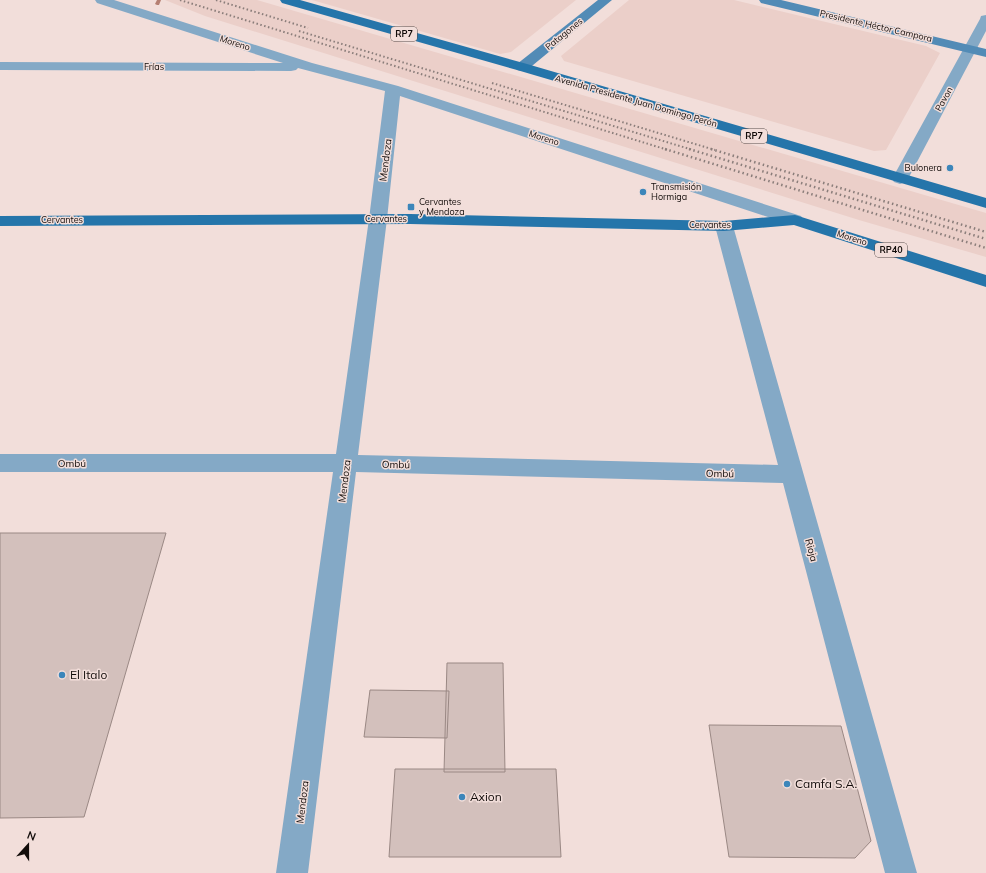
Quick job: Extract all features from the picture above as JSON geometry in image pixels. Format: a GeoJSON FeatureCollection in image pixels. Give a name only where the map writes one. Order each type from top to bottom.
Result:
{"type":"FeatureCollection","features":[{"type":"Feature","properties":{"kind":"main road","name":"Avenida Presidente Juan Domingo Perón"},"geometry":{"type":"LineString","coordinates":[[286,0],[522,67],[986,203]]}},
{"type":"Feature","properties":{"kind":"main road","name":"Cervantes"},"geometry":{"type":"LineString","coordinates":[[0,221],[378,219],[724,226],[795,220]]}},
{"type":"Feature","properties":{"kind":"main road","name":"Moreno"},"geometry":{"type":"LineString","coordinates":[[795,220],[986,281]]}},
{"type":"Feature","properties":{"kind":"street","name":"Moreno"},"geometry":{"type":"LineString","coordinates":[[101,0],[307,66],[393,89],[795,220]]}},
{"type":"Feature","properties":{"kind":"street","name":"Patagones"},"geometry":{"type":"LineString","coordinates":[[522,67],[606,0]]}},
{"type":"Feature","properties":{"kind":"street","name":"Presidente Héctor Campora"},"geometry":{"type":"LineString","coordinates":[[765,0],[986,53]]}},
{"type":"Feature","properties":{"kind":"street","name":"Pavon"},"geometry":{"type":"LineString","coordinates":[[900,179],[971,49],[986,18]]}},
{"type":"Feature","properties":{"kind":"street","name":"Frías"},"geometry":{"type":"LineString","coordinates":[[0,66],[307,66]]}},
{"type":"Feature","properties":{"kind":"street","name":"Mendoza"},"geometry":{"type":"LineString","coordinates":[[292,873],[378,219],[393,89]]}},
{"type":"Feature","properties":{"kind":"street","name":"Rioja"},"geometry":{"type":"LineString","coordinates":[[724,226],[901,873]]}},
{"type":"Feature","properties":{"kind":"street","name":"Ombú"},"geometry":{"type":"LineString","coordinates":[[0,463],[346,463],[791,474]]}},
{"type":"Feature","properties":{"kind":"shaded area"},"geometry":{"type":"Polygon","coordinates":[[[165,0],[257,0],[986,213],[986,257],[859,220],[205,16],[165,0]]]}},
{"type":"Feature","properties":{"kind":"shaded area"},"geometry":{"type":"Polygon","coordinates":[[[312,0],[576,0],[511,52],[500,54],[312,0]]]}},
{"type":"Feature","properties":{"kind":"shaded area"},"geometry":{"type":"Polygon","coordinates":[[[629,0],[734,0],[926,46],[940,53],[886,150],[874,151],[564,61],[561,56],[629,0]]]}},
{"type":"Feature","properties":{"kind":"building","name":"El Italo"},"geometry":{"type":"Polygon","coordinates":[[[0,533],[166,533],[84,817],[0,818],[0,533]]]}},
{"type":"Feature","properties":{"kind":"building"},"geometry":{"type":"Polygon","coordinates":[[[447,663],[503,663],[505,772],[444,772],[447,663]]]}},
{"type":"Feature","properties":{"kind":"building"},"geometry":{"type":"Polygon","coordinates":[[[370,690],[449,691],[447,738],[364,737],[370,690]]]}},
{"type":"Feature","properties":{"kind":"building","name":"Camfa S.A."},"geometry":{"type":"Polygon","coordinates":[[[709,725],[841,726],[871,841],[855,858],[729,857],[709,725]]]}},
{"type":"Feature","properties":{"kind":"building"},"geometry":{"type":"Polygon","coordinates":[[[395,769],[556,769],[561,857],[389,857],[395,769]]]}},
{"type":"Feature","properties":{"kind":"waterway"},"geometry":{"type":"LineString","coordinates":[[157,4],[159,0]]}},
{"type":"Feature","properties":{"kind":"railway"},"geometry":{"type":"LineString","coordinates":[[180,0],[668,150]]}},
{"type":"Feature","properties":{"kind":"railway"},"geometry":{"type":"LineString","coordinates":[[216,0],[308,28]]}},
{"type":"Feature","properties":{"kind":"railway"},"geometry":{"type":"LineString","coordinates":[[299,31],[693,150]]}},
{"type":"Feature","properties":{"kind":"railway"},"geometry":{"type":"LineString","coordinates":[[492,83],[715,150]]}},
{"type":"Feature","properties":{"kind":"railway"},"geometry":{"type":"LineString","coordinates":[[665,149],[986,248]]}},
{"type":"Feature","properties":{"kind":"railway"},"geometry":{"type":"LineString","coordinates":[[689,149],[986,239]]}},
{"type":"Feature","properties":{"kind":"railway"},"geometry":{"type":"LineString","coordinates":[[711,149],[986,232]]}},
{"type":"Feature","properties":{"kind":"place","name":"Bulonera"},"geometry":{"type":"Point","coordinates":[950,168]}},
{"type":"Feature","properties":{"kind":"place","name":"Transmisión Hormiga"},"geometry":{"type":"Point","coordinates":[643,192]}},
{"type":"Feature","properties":{"kind":"place","name":"Cervantes y Mendoza"},"geometry":{"type":"Point","coordinates":[411,207]}},
{"type":"Feature","properties":{"kind":"place","name":"El Italo"},"geometry":{"type":"Point","coordinates":[62,675]}},
{"type":"Feature","properties":{"kind":"place","name":"Camfa S.A."},"geometry":{"type":"Point","coordinates":[787,784]}},
{"type":"Feature","properties":{"kind":"place","name":"Axion"},"geometry":{"type":"Point","coordinates":[462,797]}}]}
